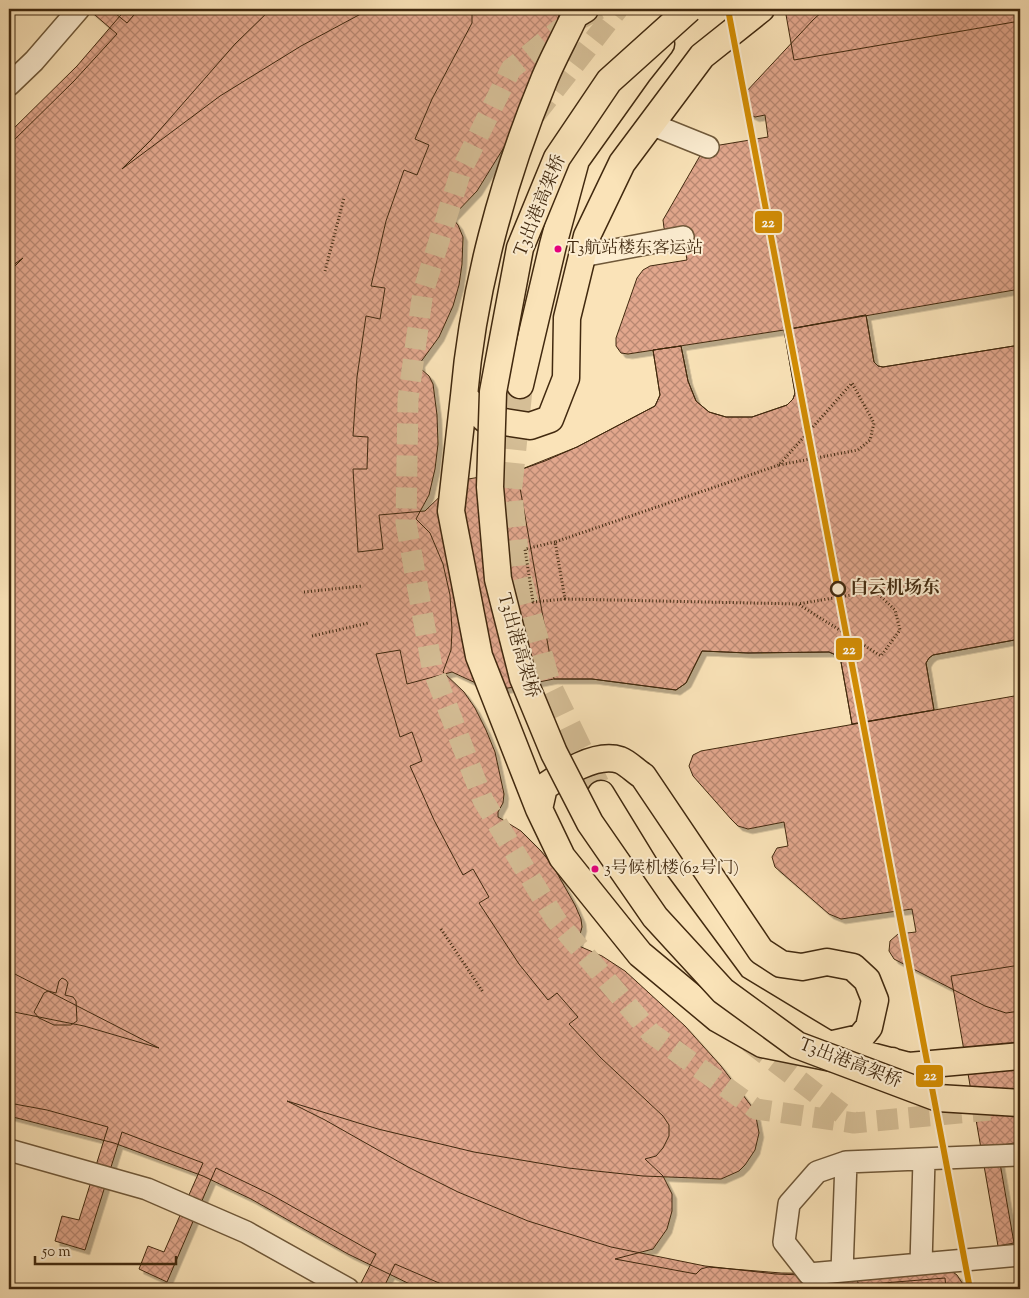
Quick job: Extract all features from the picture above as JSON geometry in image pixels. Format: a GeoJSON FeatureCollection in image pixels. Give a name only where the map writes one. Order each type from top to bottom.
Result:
{"type":"FeatureCollection","features":[{"type":"Feature","properties":{"kind":"main road"},"geometry":{"type":"LineString","coordinates":[[585,9],[575,15],[544,80],[506,181],[483,277],[466,364],[452,511],[479,656],[539,808],[562,857],[640,954],[718,1019],[762,1044],[842,1060],[892,1061]]}},
{"type":"Feature","properties":{"kind":"main road"},"geometry":{"type":"LineString","coordinates":[[520,385],[553,245],[576,160],[638,74],[690,9]]}},
{"type":"Feature","properties":{"kind":"main road","name":"T3出港高架桥"},"geometry":{"type":"LineString","coordinates":[[690,9],[609,81],[557,158],[520,248],[494,392],[490,487],[498,579],[523,678],[554,754],[590,823],[655,917],[723,991],[797,1045],[938,1098],[1020,1103]]}},
{"type":"Feature","properties":{"kind":"main road"},"geometry":{"type":"LineString","coordinates":[[464,396],[485,419],[530,426],[550,419],[566,378],[567,318],[587,236],[622,163],[702,56],[761,9]]}},
{"type":"Feature","properties":{"kind":"main road"},"geometry":{"type":"LineString","coordinates":[[539,808],[544,787],[568,770],[598,759],[620,760],[643,776],[761,951],[781,964],[802,967],[827,962],[854,967],[867,980],[874,1000],[869,1028],[860,1038],[828,1045]]}},
{"type":"Feature","properties":{"kind":"main road"},"geometry":{"type":"LineString","coordinates":[[600,794],[653,879],[733,987],[828,1045],[909,1066],[1020,1056]]}},
{"type":"Feature","properties":{"kind":"lane"},"geometry":{"type":"LineString","coordinates":[[9,85],[34,61],[79,9]]}},
{"type":"Feature","properties":{"kind":"lane"},"geometry":{"type":"LineString","coordinates":[[651,124],[708,147]]}},
{"type":"Feature","properties":{"kind":"lane"},"geometry":{"type":"LineString","coordinates":[[582,256],[683,237]]}},
{"type":"Feature","properties":{"kind":"lane"},"geometry":{"type":"LineString","coordinates":[[9,1150],[147,1189],[246,1232],[348,1289]]}},
{"type":"Feature","properties":{"kind":"lane"},"geometry":{"type":"LineString","coordinates":[[1020,1155],[846,1162],[817,1172],[788,1204],[784,1242],[809,1274],[1020,1255]]}},
{"type":"Feature","properties":{"kind":"lane"},"geometry":{"type":"LineString","coordinates":[[921,1264],[924,1160]]}},
{"type":"Feature","properties":{"kind":"lane"},"geometry":{"type":"LineString","coordinates":[[842,1271],[846,1162]]}},
{"type":"Feature","properties":{"kind":"path"},"geometry":{"type":"LineString","coordinates":[[324,271],[344,198]]}},
{"type":"Feature","properties":{"kind":"path"},"geometry":{"type":"LineString","coordinates":[[779,465],[852,383],[874,423],[870,440],[858,450],[779,465],[555,542],[525,550],[528,578],[533,602],[565,599],[798,604],[875,591],[894,610],[900,630],[881,656],[798,604]]}},
{"type":"Feature","properties":{"kind":"path"},"geometry":{"type":"LineString","coordinates":[[555,542],[565,599]]}},
{"type":"Feature","properties":{"kind":"path"},"geometry":{"type":"LineString","coordinates":[[304,592],[362,586]]}},
{"type":"Feature","properties":{"kind":"path"},"geometry":{"type":"LineString","coordinates":[[312,636],[368,623]]}},
{"type":"Feature","properties":{"kind":"path"},"geometry":{"type":"LineString","coordinates":[[441,929],[484,992]]}},
{"type":"Feature","properties":{"kind":"building"},"geometry":{"type":"Polygon","coordinates":[[[88,9],[110,9],[127,23],[139,9],[472,9],[472,23],[432,99],[415,139],[429,145],[417,175],[404,170],[386,221],[371,286],[385,288],[380,319],[366,316],[357,377],[353,436],[368,437],[367,469],[353,469],[358,552],[383,549],[379,515],[425,511],[456,481],[517,471],[545,461],[577,447],[655,406],[660,395],[653,350],[681,346],[688,381],[696,401],[709,412],[726,417],[752,417],[787,405],[793,399],[795,393],[784,330],[866,315],[874,362],[878,366],[883,367],[1020,345],[1020,639],[933,655],[929,658],[926,663],[934,710],[852,724],[841,662],[838,656],[829,652],[748,653],[702,651],[686,683],[676,690],[592,679],[554,679],[493,691],[452,672],[407,684],[400,650],[376,654],[400,737],[412,732],[422,761],[410,766],[434,820],[463,875],[473,869],[489,897],[479,903],[519,964],[548,1000],[557,993],[578,1017],[569,1024],[601,1058],[663,1116],[669,1125],[669,1136],[663,1148],[656,1156],[645,1159],[663,1176],[672,1194],[672,1211],[667,1229],[653,1249],[615,1259],[696,1274],[701,1269],[708,1267],[781,1273],[848,1274],[856,1278],[859,1285],[945,1278],[946,1289],[453,1289],[395,1264],[383,1289],[358,1289],[376,1254],[270,1194],[216,1168],[167,1282],[139,1269],[148,1246],[164,1252],[203,1163],[122,1132],[85,1250],[55,1241],[62,1216],[79,1220],[108,1127],[47,1110],[9,1103],[9,145],[74,81],[117,34],[88,9]]]}},
{"type":"Feature","properties":{"kind":"building"},"geometry":{"type":"Polygon","coordinates":[[[126,9],[271,9],[235,44],[151,140],[122,169],[220,96],[301,46],[370,9],[561,9],[546,54],[506,144],[477,191],[453,216],[463,237],[459,285],[453,306],[439,337],[420,363],[421,369],[429,376],[433,384],[438,444],[429,495],[416,519],[430,533],[443,564],[450,595],[451,650],[443,672],[464,692],[475,708],[495,752],[504,794],[498,817],[521,831],[553,866],[581,919],[582,927],[578,942],[579,946],[602,956],[625,971],[685,1026],[721,1066],[752,1107],[759,1133],[755,1150],[745,1165],[739,1171],[721,1179],[643,1176],[568,1168],[474,1152],[378,1129],[287,1101],[458,1192],[528,1221],[611,1247],[705,1266],[776,1274],[802,1275],[950,1270],[957,1275],[966,1289],[420,1289],[348,1254],[251,1199],[203,1176],[114,1143],[9,1116],[9,1011],[84,1026],[159,1048],[9,971],[9,272],[23,258],[9,268],[9,133],[77,66],[126,9]]]}},
{"type":"Feature","properties":{"kind":"building"},"geometry":{"type":"Polygon","coordinates":[[[785,9],[1020,9],[1020,21],[794,60],[785,9]]]}},
{"type":"Feature","properties":{"kind":"building"},"geometry":{"type":"Polygon","coordinates":[[[825,9],[1020,9],[1020,289],[784,330],[628,354],[621,353],[616,346],[616,338],[637,278],[643,270],[650,266],[687,260],[683,237],[669,235],[664,228],[663,220],[701,154],[708,147],[768,137],[765,115],[755,117],[747,113],[742,104],[745,93],[825,9]]]}},
{"type":"Feature","properties":{"kind":"building"},"geometry":{"type":"Polygon","coordinates":[[[866,315],[874,362],[878,366],[883,367],[1020,345],[1020,639],[933,655],[926,663],[934,710],[852,724],[841,662],[838,656],[829,652],[748,653],[702,651],[686,683],[676,690],[592,679],[554,679],[517,471],[577,447],[655,406],[660,395],[653,350],[681,346],[688,381],[696,401],[709,412],[726,417],[752,417],[787,405],[793,399],[795,393],[784,330],[866,315]]]}},
{"type":"Feature","properties":{"kind":"building"},"geometry":{"type":"Polygon","coordinates":[[[1020,695],[1020,1011],[1006,1013],[985,1006],[894,959],[889,951],[890,941],[898,934],[916,932],[912,909],[841,919],[829,914],[775,867],[772,857],[777,848],[788,846],[784,822],[748,829],[738,826],[693,776],[689,766],[693,755],[701,751],[1020,695]]]}},
{"type":"Feature","properties":{"kind":"building"},"geometry":{"type":"Polygon","coordinates":[[[1020,965],[1020,1142],[997,1146],[1014,1243],[998,1246],[951,976],[1020,965]]]}},
{"type":"Feature","properties":{"kind":"building"},"geometry":{"type":"Polygon","coordinates":[[[62,978],[68,983],[65,995],[73,997],[76,1001],[77,1021],[71,1025],[54,1025],[39,1018],[34,1012],[44,993],[48,991],[56,993],[59,981],[62,978]]]}},
{"type":"Feature","properties":{"kind":"tunnel"},"geometry":{"type":"LineString","coordinates":[[599,9],[559,30],[511,69],[461,171],[423,292],[408,399],[406,523],[432,667],[483,800],[556,920],[651,1033],[756,1109],[854,1123],[990,1110]]}},
{"type":"Feature","properties":{"kind":"tunnel"},"geometry":{"type":"LineString","coordinates":[[535,115],[618,9]]}},
{"type":"Feature","properties":{"kind":"tunnel"},"geometry":{"type":"LineString","coordinates":[[520,385],[509,490],[518,575],[548,685],[601,794]]}},
{"type":"Feature","properties":{"kind":"tunnel"},"geometry":{"type":"LineString","coordinates":[[749,1042],[852,1121]]}},
{"type":"Feature","properties":{"kind":"transit line","name":"22"},"geometry":{"type":"LineString","coordinates":[[728,9],[970,1289]]}},
{"type":"Feature","properties":{"kind":"place","name":"T3航站楼东客运站"},"geometry":{"type":"Point","coordinates":[558,249]}},
{"type":"Feature","properties":{"kind":"place","name":"白云机场东"},"geometry":{"type":"Point","coordinates":[838,589]}},
{"type":"Feature","properties":{"kind":"place","name":"3号候机楼(62号门)"},"geometry":{"type":"Point","coordinates":[595,869]}}]}
